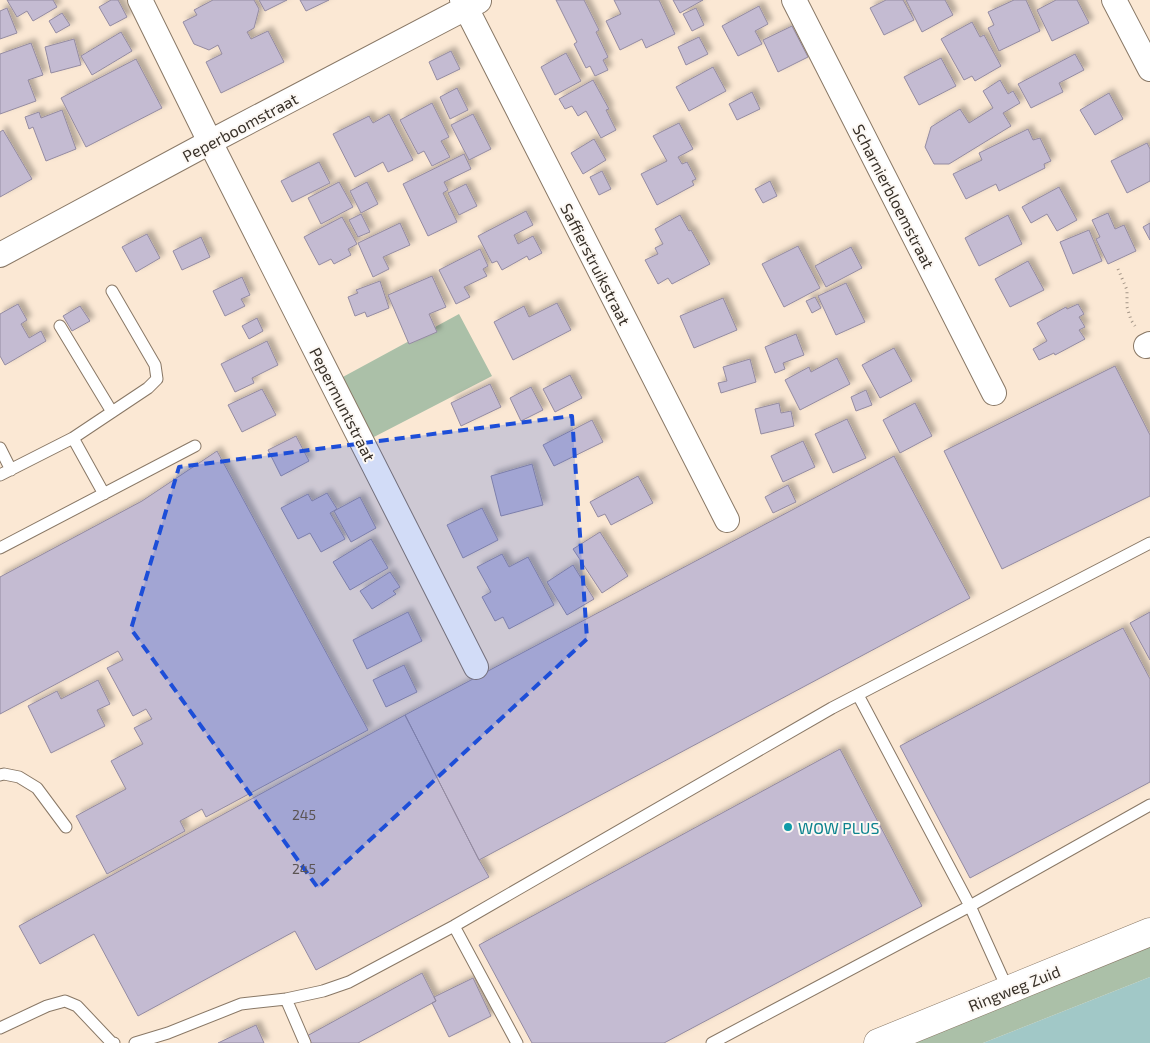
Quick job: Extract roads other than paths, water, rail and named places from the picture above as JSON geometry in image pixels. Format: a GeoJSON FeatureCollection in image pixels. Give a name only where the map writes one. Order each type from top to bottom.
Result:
{"type":"FeatureCollection","features":[{"type":"Feature","properties":{"kind":"street","name":"Pepermuntstraat"},"geometry":{"type":"LineString","coordinates":[[140,0],[476,667]]}},
{"type":"Feature","properties":{"kind":"street","name":"Scharnierbloemstraat"},"geometry":{"type":"LineString","coordinates":[[794,0],[994,393]]}},
{"type":"Feature","properties":{"kind":"street"},"geometry":{"type":"LineString","coordinates":[[1114,0],[1150,69]]}},
{"type":"Feature","properties":{"kind":"street","name":"Peperboomstraat"},"geometry":{"type":"LineString","coordinates":[[0,255],[470,3]]}},
{"type":"Feature","properties":{"kind":"street","name":"Saffierstruikstraat"},"geometry":{"type":"LineString","coordinates":[[470,3],[727,520]]}},
{"type":"Feature","properties":{"kind":"street","name":"Ringweg Zuid"},"geometry":{"type":"LineString","coordinates":[[878,1043],[1150,932]]}},
{"type":"Feature","properties":{"kind":"lane"},"geometry":{"type":"LineString","coordinates":[[0,475],[73,438],[148,388],[156,379],[156,365],[112,291]]}},
{"type":"Feature","properties":{"kind":"lane"},"geometry":{"type":"LineString","coordinates":[[60,326],[112,412]]}},
{"type":"Feature","properties":{"kind":"lane"},"geometry":{"type":"LineString","coordinates":[[73,438],[104,494]]}},
{"type":"Feature","properties":{"kind":"lane"},"geometry":{"type":"LineString","coordinates":[[0,548],[195,446]]}},
{"type":"Feature","properties":{"kind":"lane"},"geometry":{"type":"LineString","coordinates":[[0,448],[11,470]]}},
{"type":"Feature","properties":{"kind":"lane"},"geometry":{"type":"LineString","coordinates":[[134,1043],[168,1033],[242,1004],[324,991],[349,982],[454,926],[832,708],[1150,543]]}},
{"type":"Feature","properties":{"kind":"lane"},"geometry":{"type":"LineString","coordinates":[[858,695],[970,906],[1008,990]]}},
{"type":"Feature","properties":{"kind":"lane"},"geometry":{"type":"LineString","coordinates":[[0,775],[19,777],[37,788],[66,827]]}},
{"type":"Feature","properties":{"kind":"lane"},"geometry":{"type":"LineString","coordinates":[[712,1043],[970,906],[1149,807]]}},
{"type":"Feature","properties":{"kind":"lane"},"geometry":{"type":"LineString","coordinates":[[454,926],[517,1043]]}},
{"type":"Feature","properties":{"kind":"lane"},"geometry":{"type":"LineString","coordinates":[[286,998],[305,1043]]}},
{"type":"Feature","properties":{"kind":"lane"},"geometry":{"type":"LineString","coordinates":[[0,1028],[47,1006],[65,1001],[77,1006],[114,1043]]}},
{"type":"Feature","properties":{"kind":"water"},"geometry":{"type":"Polygon","coordinates":[[[1150,977],[1150,1043],[983,1043],[1150,977]]]}},
{"type":"Feature","properties":{"kind":"place","name":"WOW PLUS"},"geometry":{"type":"Point","coordinates":[788,827]}}]}
